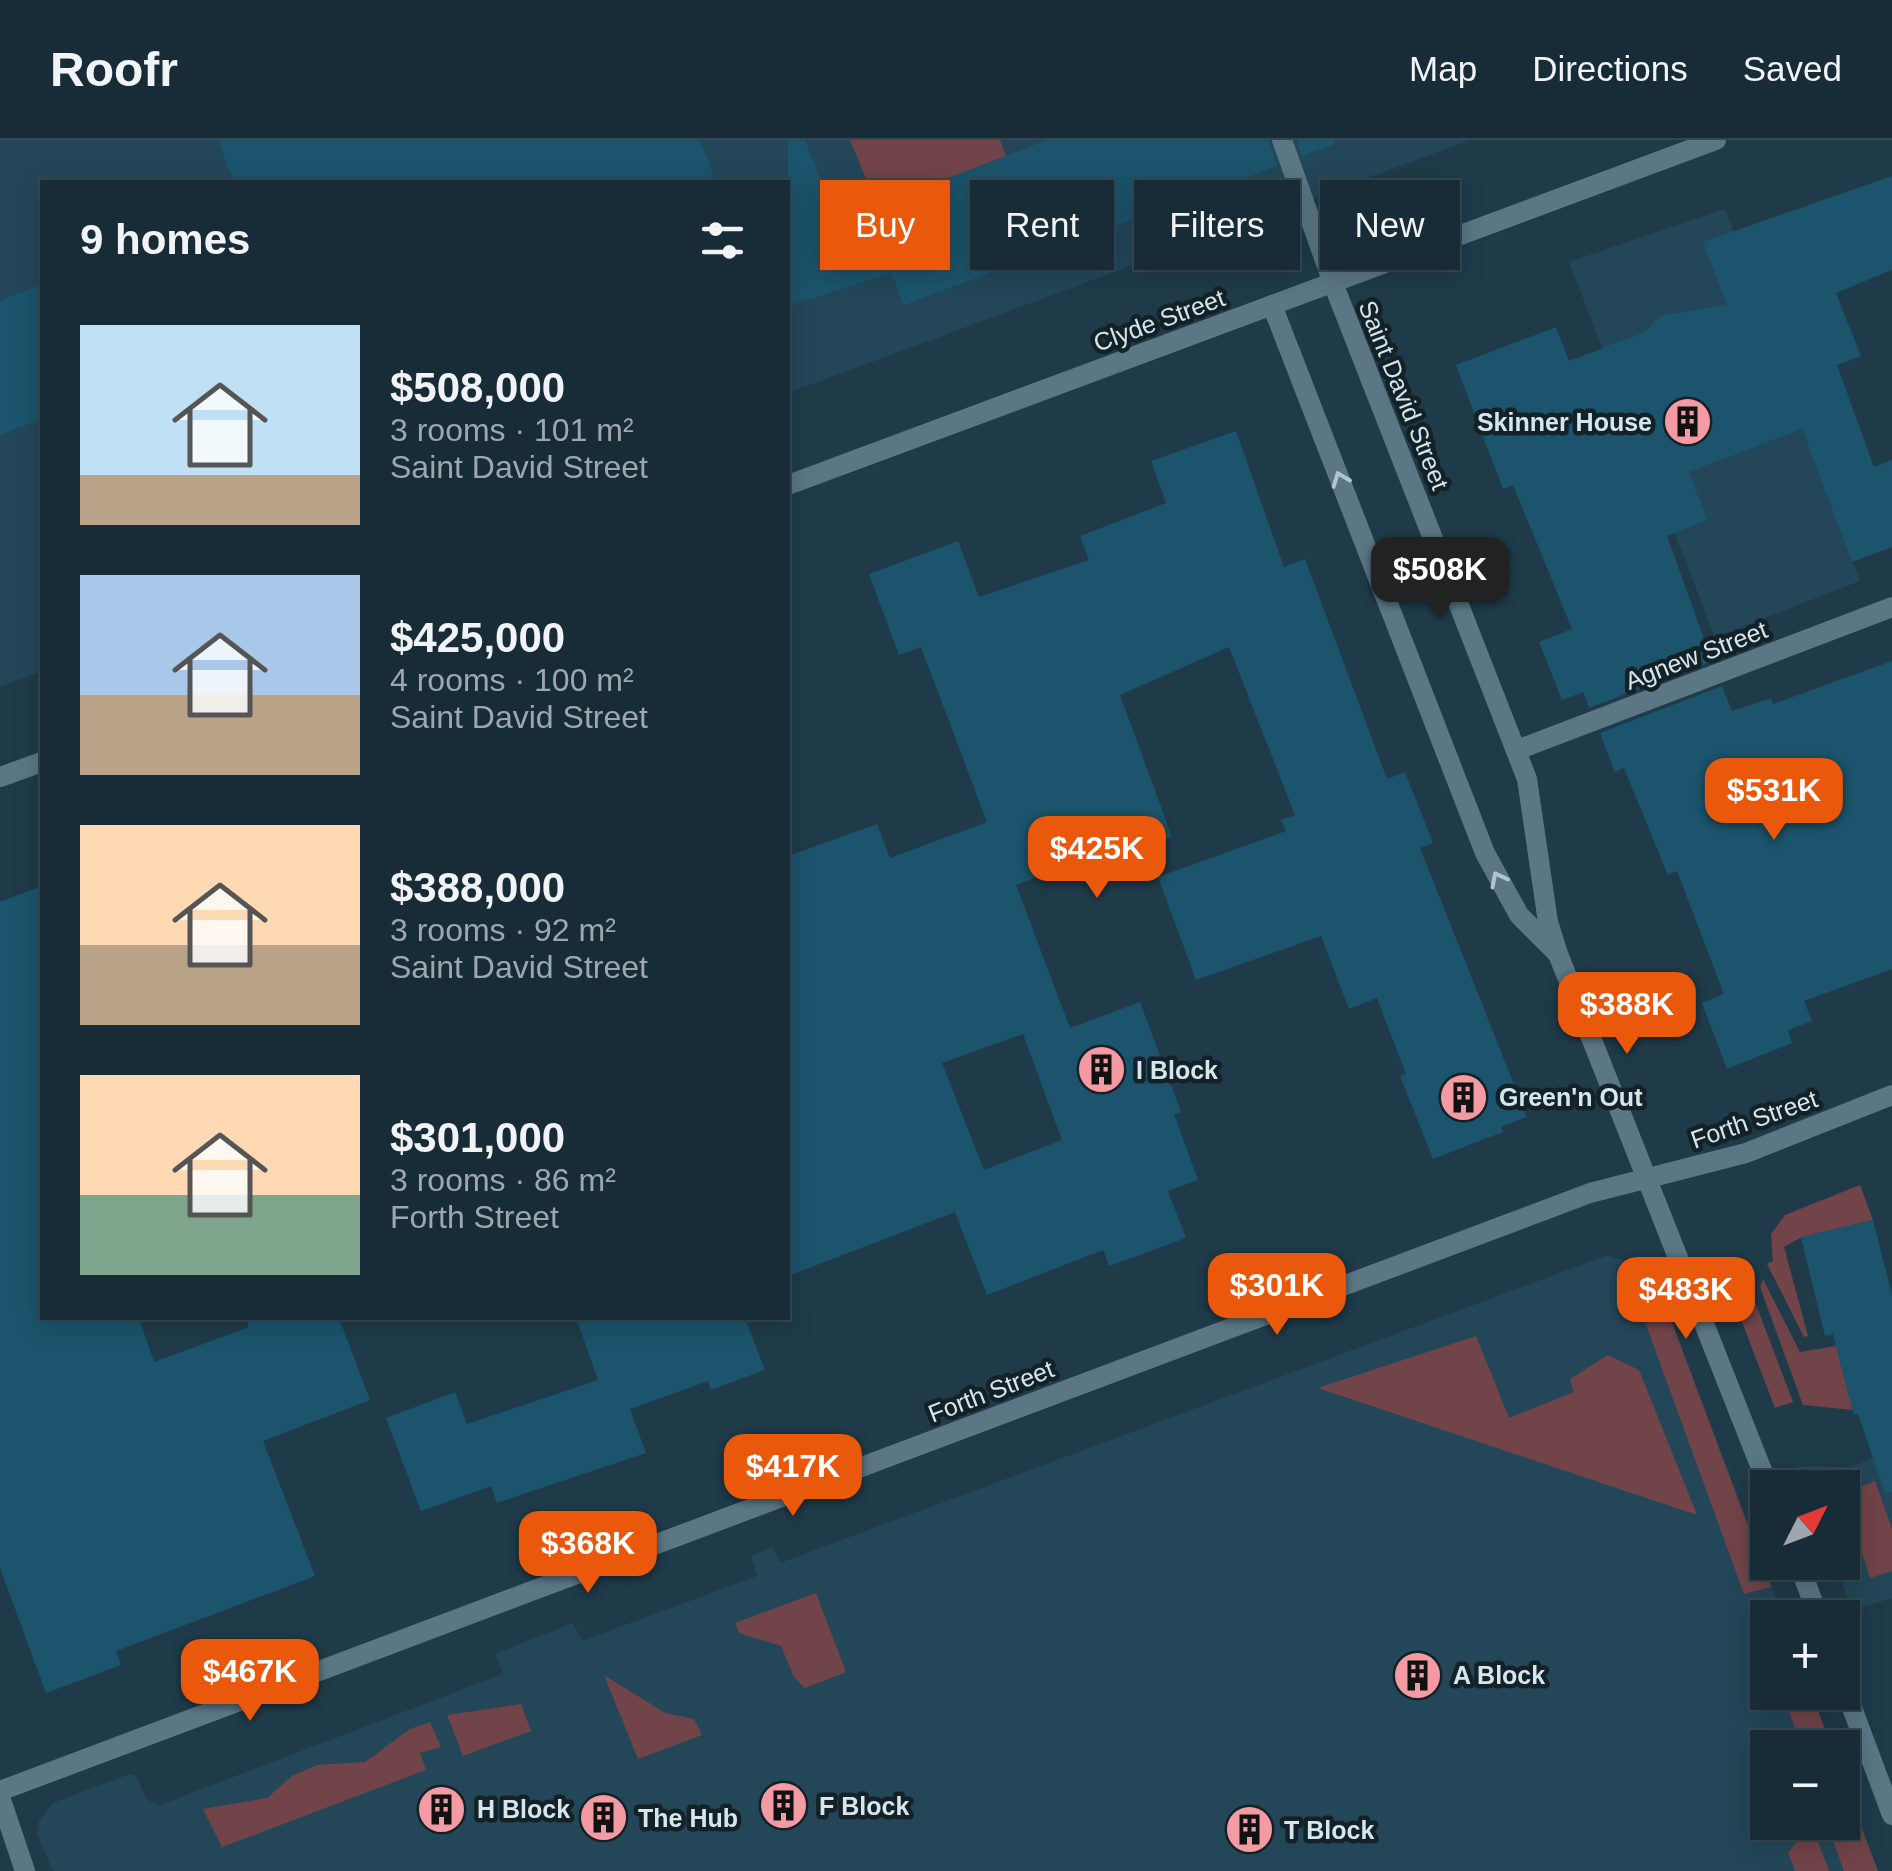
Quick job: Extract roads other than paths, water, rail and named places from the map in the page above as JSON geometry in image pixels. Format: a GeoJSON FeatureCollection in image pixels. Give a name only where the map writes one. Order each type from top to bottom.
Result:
{"type":"FeatureCollection","features":[{"type":"Feature","properties":{"kind":"street","name":"Saint David Street"},"geometry":{"type":"LineString","coordinates":[[1282,140],[1332,283],[1517,750],[1527,780],[1548,922],[1558,954],[1762,1470]]}},
{"type":"Feature","properties":{"kind":"street","name":"Clyde Street"},"geometry":{"type":"LineString","coordinates":[[790,484],[1716,140]]}},
{"type":"Feature","properties":{"kind":"street","name":"Saint David Street"},"geometry":{"type":"LineString","coordinates":[[1272,305],[1485,853],[1519,915],[1558,954]]}},
{"type":"Feature","properties":{"kind":"street","name":"Agnew Street"},"geometry":{"type":"LineString","coordinates":[[1517,750],[1892,607]]}},
{"type":"Feature","properties":{"kind":"street"},"geometry":{"type":"LineString","coordinates":[[0,778],[40,763]]}},
{"type":"Feature","properties":{"kind":"street","name":"Forth Street"},"geometry":{"type":"LineString","coordinates":[[0,1794],[1572,1200],[1746,1153],[1892,1095]]}},
{"type":"Feature","properties":{"kind":"street"},"geometry":{"type":"LineString","coordinates":[[1853,1710],[1892,1815]]}},
{"type":"Feature","properties":{"kind":"street"},"geometry":{"type":"LineString","coordinates":[[0,1794],[25,1871]]}},
{"type":"Feature","properties":{"kind":"place","name":"Skinner House"},"geometry":{"type":"Point","coordinates":[1687,422]}},
{"type":"Feature","properties":{"kind":"place","name":"I Block"},"geometry":{"type":"Point","coordinates":[1101,1070]}},
{"type":"Feature","properties":{"kind":"place","name":"Green'n Out"},"geometry":{"type":"Point","coordinates":[1464,1097]}},
{"type":"Feature","properties":{"kind":"place","name":"A Block"},"geometry":{"type":"Point","coordinates":[1418,1675]}},
{"type":"Feature","properties":{"kind":"place","name":"F Block"},"geometry":{"type":"Point","coordinates":[784,1806]}},
{"type":"Feature","properties":{"kind":"place","name":"H Block"},"geometry":{"type":"Point","coordinates":[442,1809]}},
{"type":"Feature","properties":{"kind":"place","name":"The Hub"},"geometry":{"type":"Point","coordinates":[603,1818]}},
{"type":"Feature","properties":{"kind":"place","name":"T Block"},"geometry":{"type":"Point","coordinates":[1249,1830]}}]}
